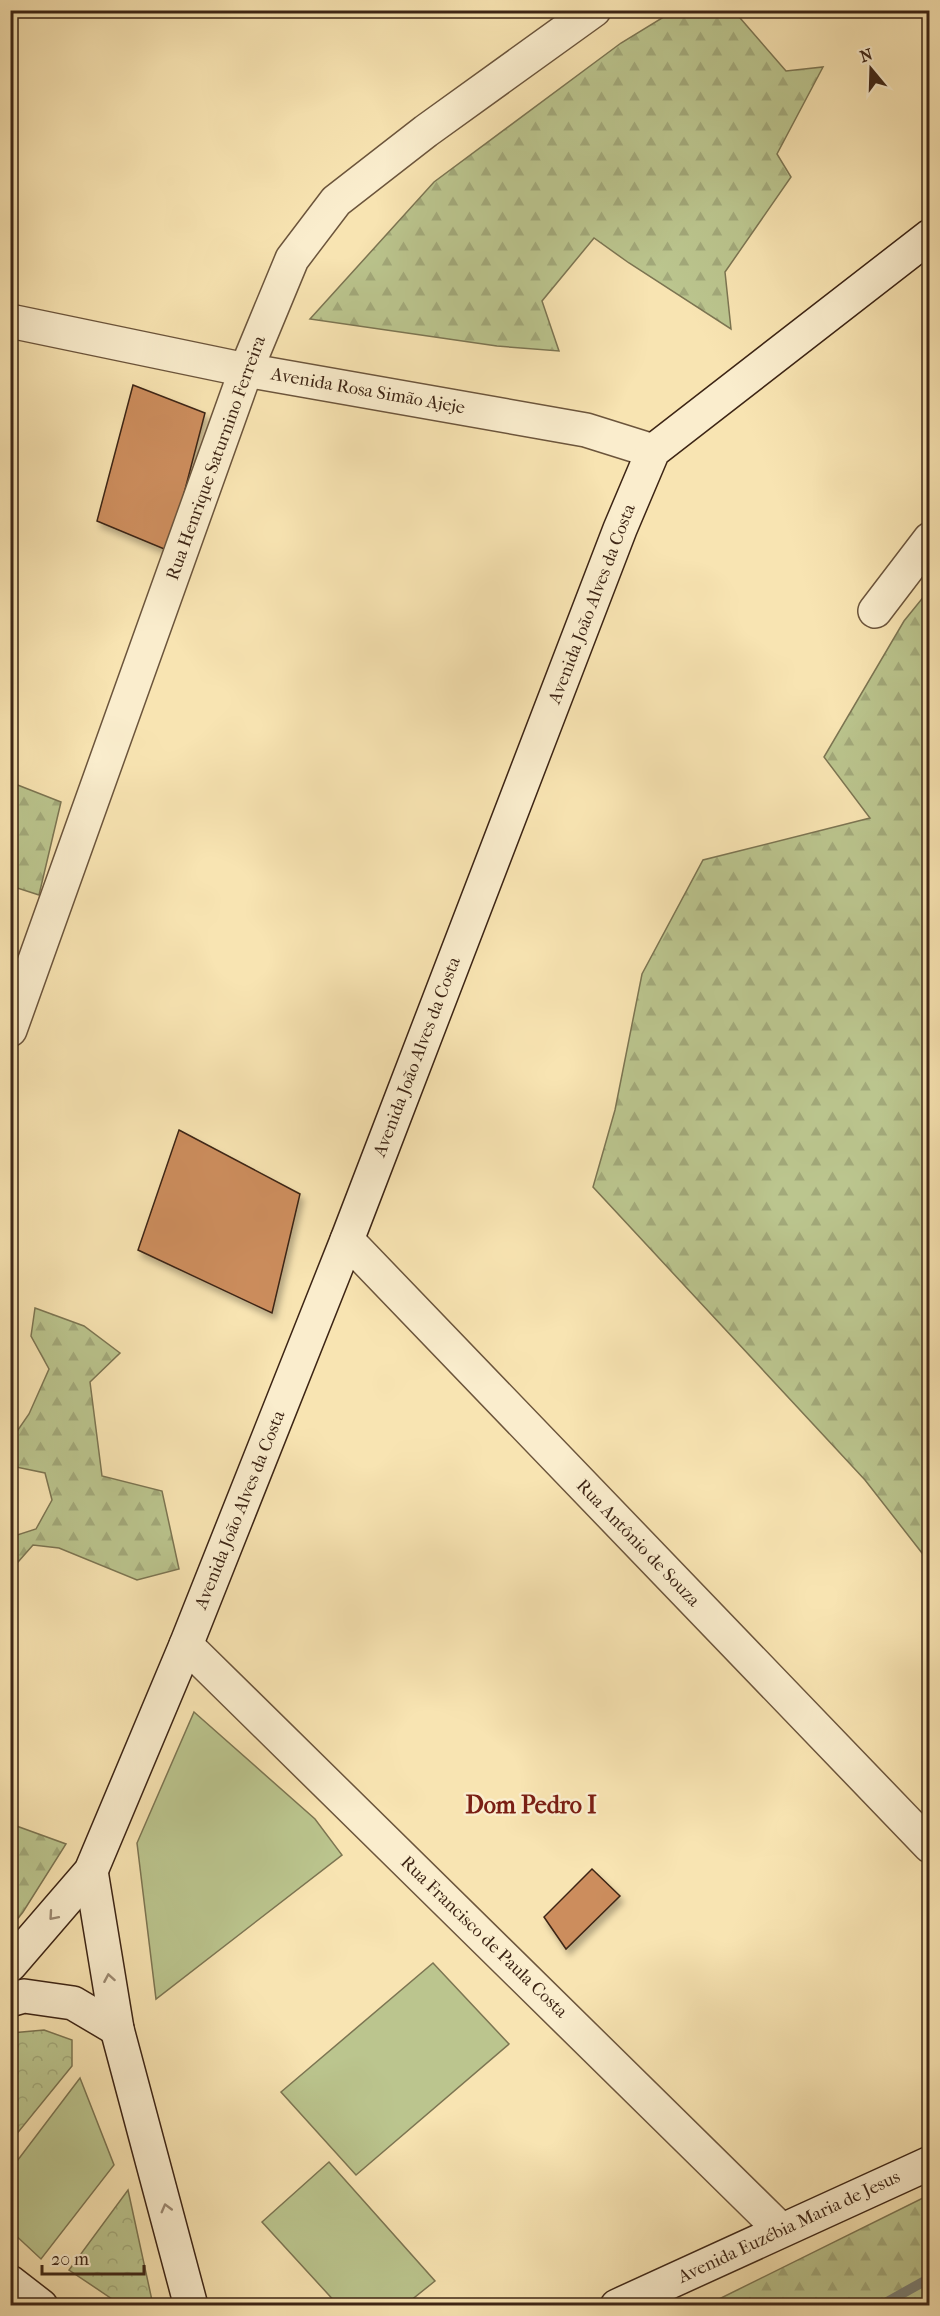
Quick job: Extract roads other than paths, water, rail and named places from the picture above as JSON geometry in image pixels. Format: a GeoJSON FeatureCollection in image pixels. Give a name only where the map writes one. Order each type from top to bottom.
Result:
{"type":"FeatureCollection","features":[{"type":"Feature","properties":{"kind":"street","name":"Rua Henrique Saturnino Ferreira"},"geometry":{"type":"LineString","coordinates":[[10,1030],[246,370],[292,259],[336,201],[426,130],[594,10]]}},
{"type":"Feature","properties":{"kind":"street","name":"Avenida João Alves da Costa"},"geometry":{"type":"LineString","coordinates":[[10,1965],[91,1872],[186,1645],[347,1240],[620,529],[653,451],[930,236]]}},
{"type":"Feature","properties":{"kind":"street","name":"Avenida Rosa Simão Ajeje"},"geometry":{"type":"LineString","coordinates":[[10,321],[246,370],[586,430],[653,451]]}},
{"type":"Feature","properties":{"kind":"street"},"geometry":{"type":"LineString","coordinates":[[875,610],[930,539]]}},
{"type":"Feature","properties":{"kind":"street","name":"Rua Antônio de Souza"},"geometry":{"type":"LineString","coordinates":[[347,1240],[930,1846]]}},
{"type":"Feature","properties":{"kind":"street","name":"Rua Francisco de Paula Costa"},"geometry":{"type":"LineString","coordinates":[[186,1645],[781,2230]]}},
{"type":"Feature","properties":{"kind":"street"},"geometry":{"type":"LineString","coordinates":[[91,1872],[117,2029],[191,2306]]}},
{"type":"Feature","properties":{"kind":"street"},"geometry":{"type":"LineString","coordinates":[[10,2000],[24,1996],[74,2003],[117,2029]]}},
{"type":"Feature","properties":{"kind":"street","name":"Avenida Euzébia Maria de Jesus"},"geometry":{"type":"LineString","coordinates":[[617,2306],[930,2163]]}},
{"type":"Feature","properties":{"kind":"street"},"geometry":{"type":"LineString","coordinates":[[10,2282],[41,2306]]}},
{"type":"Feature","properties":{"kind":"waterway"},"geometry":{"type":"LineString","coordinates":[[880,2306],[930,2278]]}},
{"type":"Feature","properties":{"kind":"district","name":"Dom Pedro I"},"geometry":{"type":"Point","coordinates":[531,1805]}}]}
